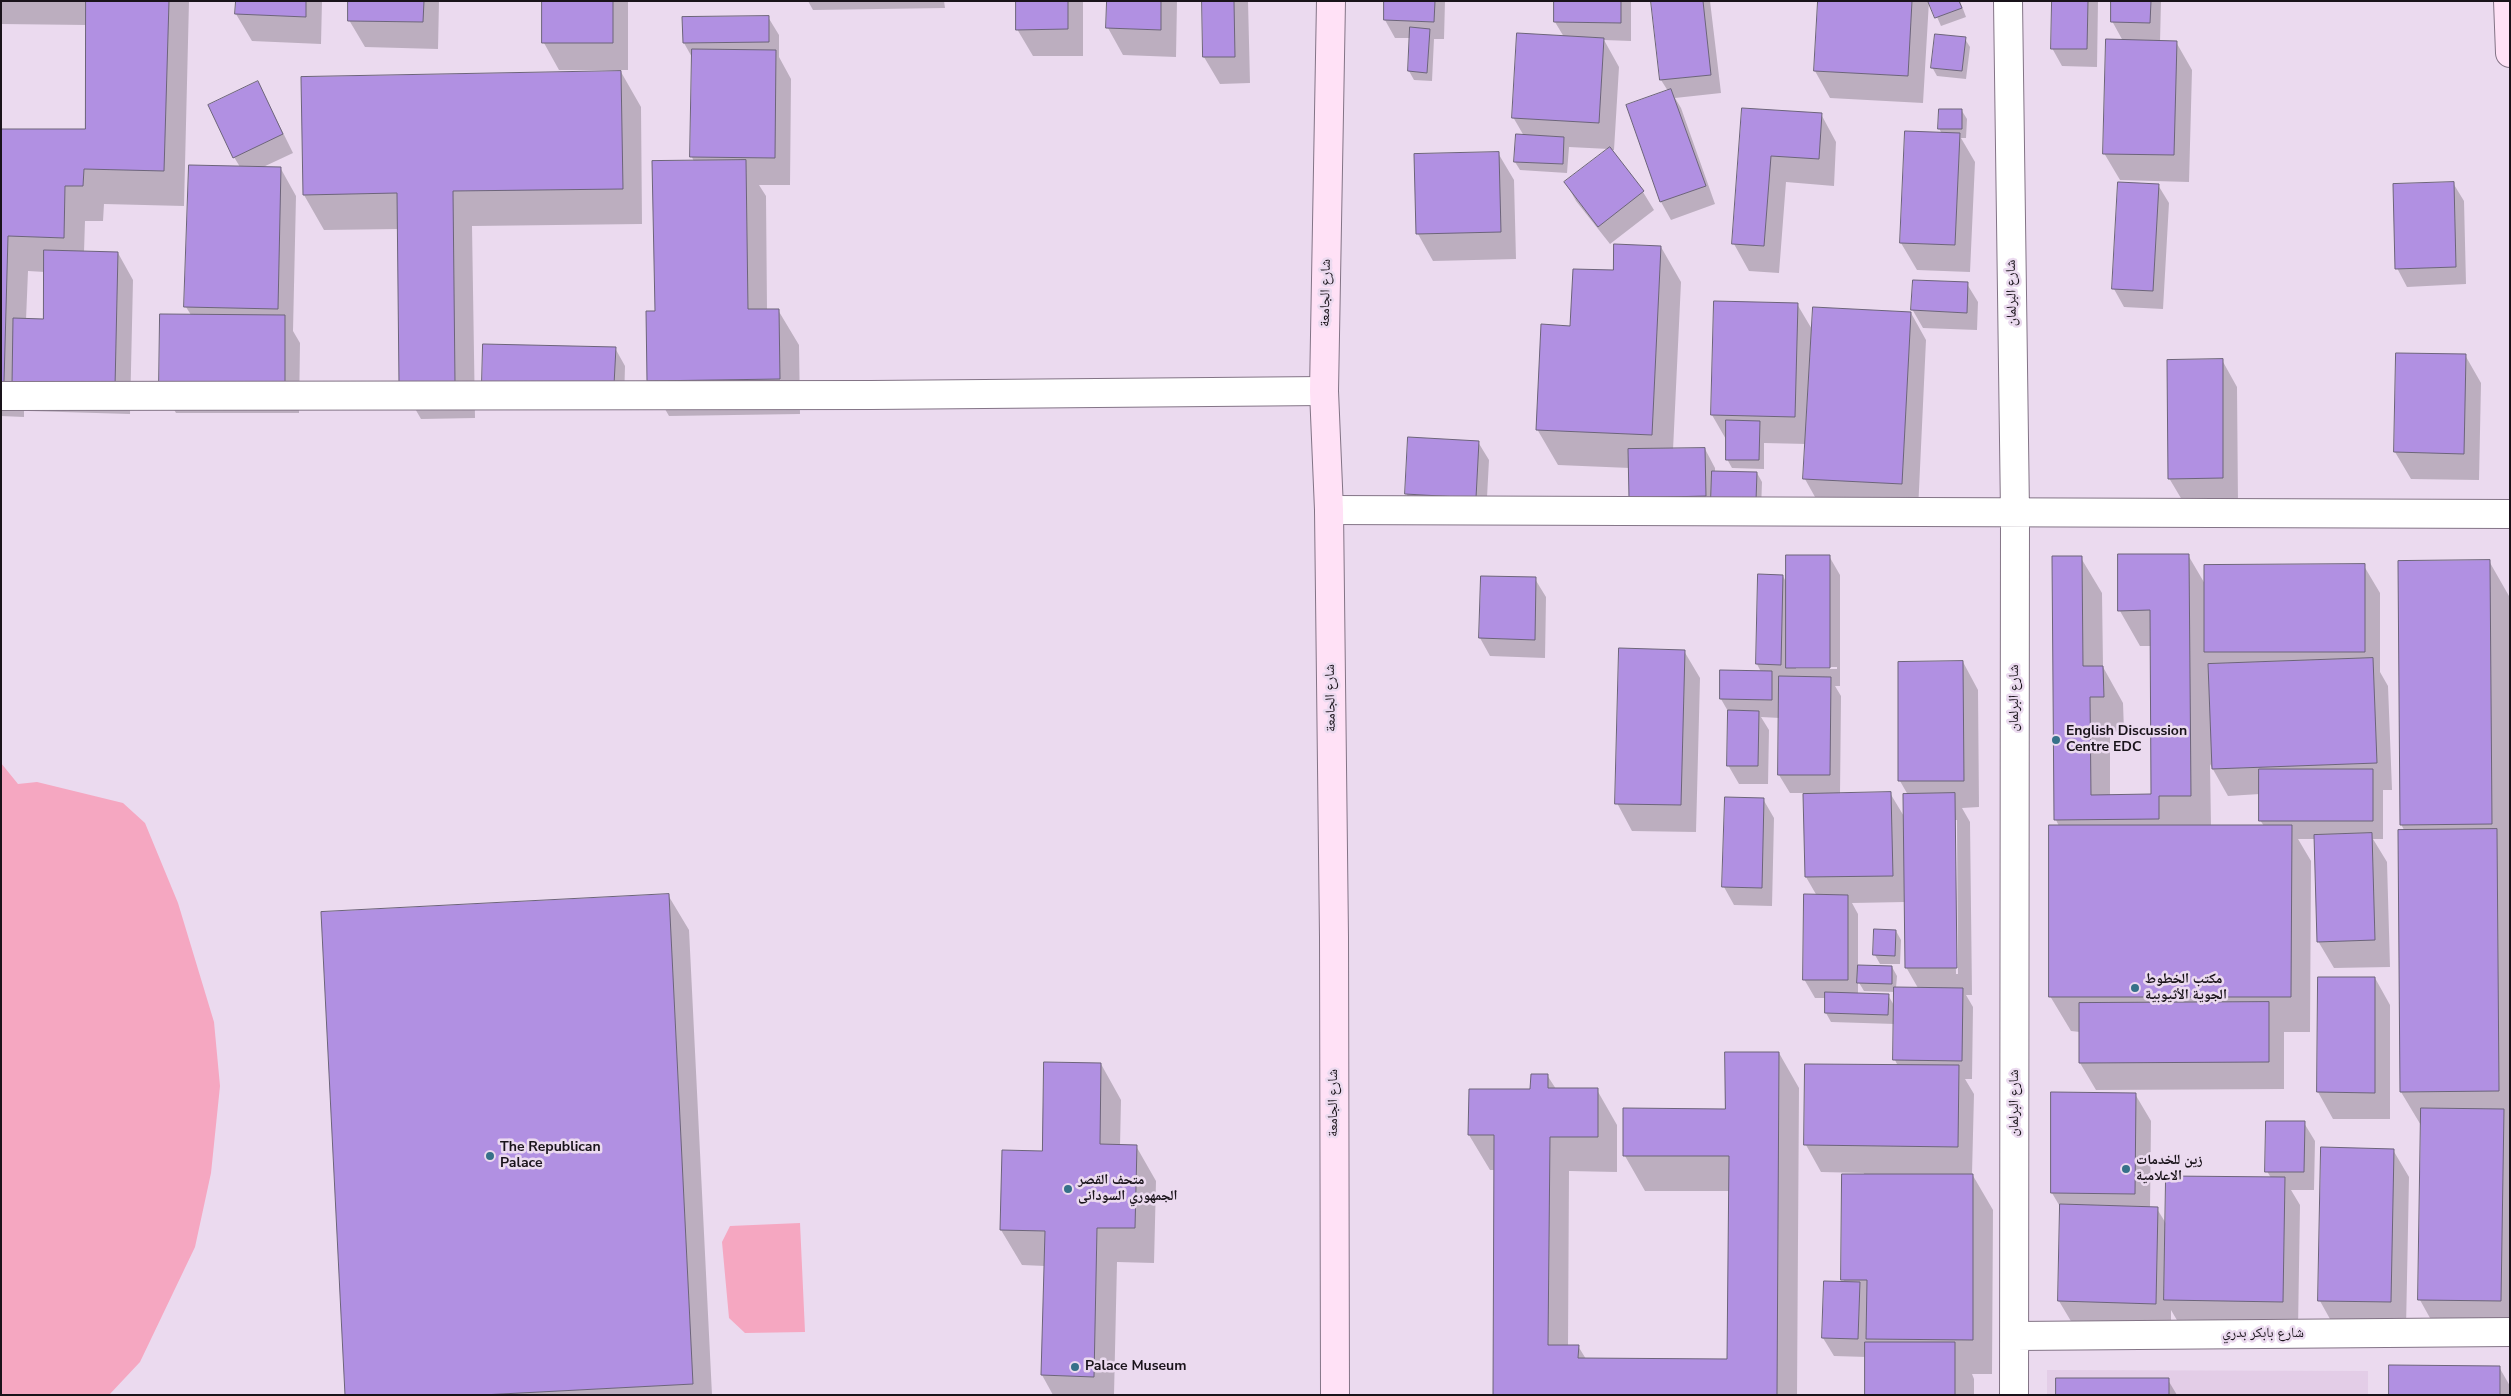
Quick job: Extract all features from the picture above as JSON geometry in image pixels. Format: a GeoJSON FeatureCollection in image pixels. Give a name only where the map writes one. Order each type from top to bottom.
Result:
{"type":"FeatureCollection","features":[{"type":"Feature","properties":{"kind":"main road","name":"شارع الجامعة"},"geometry":{"type":"LineString","coordinates":[[1331,1],[1324,391],[1329,510],[1334,937],[1335,1395]]}},
{"type":"Feature","properties":{"kind":"main road"},"geometry":{"type":"LineString","coordinates":[[2508,1],[2510,53]]}},
{"type":"Feature","properties":{"kind":"street","name":"شارع البرلمان"},"geometry":{"type":"LineString","coordinates":[[2008,1],[2015,513],[2016,1336],[2014,1395]]}},
{"type":"Feature","properties":{"kind":"street"},"geometry":{"type":"LineString","coordinates":[[1,396],[871,395],[1324,391]]}},
{"type":"Feature","properties":{"kind":"street"},"geometry":{"type":"LineString","coordinates":[[1329,510],[2510,514]]}},
{"type":"Feature","properties":{"kind":"street","name":"شارع بابكر بدري"},"geometry":{"type":"LineString","coordinates":[[2016,1336],[2510,1332]]}},
{"type":"Feature","properties":{"kind":"shaded area"},"geometry":{"type":"Polygon","coordinates":[[[1,763],[18,784],[37,782],[123,803],[145,823],[178,903],[214,1022],[220,1086],[211,1173],[195,1247],[140,1362],[109,1395],[1,1395],[1,763]]]}},
{"type":"Feature","properties":{"kind":"shaded area"},"geometry":{"type":"Polygon","coordinates":[[[800,1223],[805,1332],[745,1333],[729,1318],[722,1242],[730,1226],[800,1223]]]}},
{"type":"Feature","properties":{"kind":"shaded area"},"geometry":{"type":"Polygon","coordinates":[[[2047,1370],[2368,1371],[2368,1395],[2047,1395],[2047,1370]]]}},
{"type":"Feature","properties":{"kind":"building"},"geometry":{"type":"Polygon","coordinates":[[[86,1],[169,1],[164,171],[84,169],[83,186],[65,186],[64,238],[8,236],[4,382],[1,382],[1,129],[85,129],[86,1]]]}},
{"type":"Feature","properties":{"kind":"building"},"geometry":{"type":"Polygon","coordinates":[[[236,1],[306,1],[306,17],[235,14],[236,1]]]}},
{"type":"Feature","properties":{"kind":"building"},"geometry":{"type":"Polygon","coordinates":[[[348,1],[424,1],[423,22],[348,21],[348,1]]]}},
{"type":"Feature","properties":{"kind":"building"},"geometry":{"type":"Polygon","coordinates":[[[542,1],[613,1],[613,43],[542,43],[542,1]]]}},
{"type":"Feature","properties":{"kind":"building"},"geometry":{"type":"Polygon","coordinates":[[[1016,1],[1068,1],[1068,29],[1016,30],[1016,1]]]}},
{"type":"Feature","properties":{"kind":"building"},"geometry":{"type":"Polygon","coordinates":[[[1107,1],[1161,1],[1161,30],[1106,28],[1107,1]]]}},
{"type":"Feature","properties":{"kind":"building"},"geometry":{"type":"Polygon","coordinates":[[[1202,1],[1234,1],[1235,57],[1203,57],[1202,1]]]}},
{"type":"Feature","properties":{"kind":"building"},"geometry":{"type":"Polygon","coordinates":[[[1384,1],[1435,1],[1434,22],[1384,20],[1384,1]]]}},
{"type":"Feature","properties":{"kind":"building"},"geometry":{"type":"Polygon","coordinates":[[[1554,1],[1621,1],[1621,23],[1554,22],[1554,1]]]}},
{"type":"Feature","properties":{"kind":"building"},"geometry":{"type":"Polygon","coordinates":[[[1651,1],[1703,1],[1711,75],[1660,80],[1651,1]]]}},
{"type":"Feature","properties":{"kind":"building"},"geometry":{"type":"Polygon","coordinates":[[[1818,1],[1912,1],[1908,76],[1814,71],[1818,1]]]}},
{"type":"Feature","properties":{"kind":"building"},"geometry":{"type":"Polygon","coordinates":[[[1928,1],[1959,1],[1962,8],[1935,18],[1928,1]]]}},
{"type":"Feature","properties":{"kind":"building"},"geometry":{"type":"Polygon","coordinates":[[[2052,1],[2088,1],[2087,49],[2051,49],[2052,1]]]}},
{"type":"Feature","properties":{"kind":"building"},"geometry":{"type":"Polygon","coordinates":[[[2111,1],[2151,1],[2150,23],[2111,22],[2111,1]]]}},
{"type":"Feature","properties":{"kind":"building"},"geometry":{"type":"Polygon","coordinates":[[[769,16],[769,42],[683,43],[682,17],[769,16]]]}},
{"type":"Feature","properties":{"kind":"building"},"geometry":{"type":"Polygon","coordinates":[[[1410,27],[1430,29],[1427,73],[1408,71],[1410,27]]]}},
{"type":"Feature","properties":{"kind":"building"},"geometry":{"type":"Polygon","coordinates":[[[1517,33],[1604,38],[1599,123],[1512,118],[1517,33]]]}},
{"type":"Feature","properties":{"kind":"building"},"geometry":{"type":"Polygon","coordinates":[[[1935,34],[1966,37],[1962,71],[1931,68],[1935,34]]]}},
{"type":"Feature","properties":{"kind":"building"},"geometry":{"type":"Polygon","coordinates":[[[2106,39],[2177,41],[2174,155],[2103,154],[2106,39]]]}},
{"type":"Feature","properties":{"kind":"building"},"geometry":{"type":"Polygon","coordinates":[[[692,49],[776,50],[775,158],[690,157],[692,49]]]}},
{"type":"Feature","properties":{"kind":"building"},"geometry":{"type":"Polygon","coordinates":[[[621,71],[623,189],[453,191],[455,383],[399,384],[397,193],[303,195],[301,77],[621,71]]]}},
{"type":"Feature","properties":{"kind":"building"},"geometry":{"type":"Polygon","coordinates":[[[258,81],[283,134],[233,158],[208,105],[258,81]]]}},
{"type":"Feature","properties":{"kind":"building"},"geometry":{"type":"Polygon","coordinates":[[[1671,89],[1706,186],[1660,202],[1626,105],[1671,89]]]}},
{"type":"Feature","properties":{"kind":"building"},"geometry":{"type":"Polygon","coordinates":[[[1742,108],[1822,113],[1819,159],[1771,156],[1764,246],[1732,244],[1742,108]]]}},
{"type":"Feature","properties":{"kind":"building"},"geometry":{"type":"Polygon","coordinates":[[[1939,109],[1962,109],[1962,129],[1938,129],[1939,109]]]}},
{"type":"Feature","properties":{"kind":"building"},"geometry":{"type":"Polygon","coordinates":[[[1905,131],[1960,133],[1955,245],[1900,243],[1905,131]]]}},
{"type":"Feature","properties":{"kind":"building"},"geometry":{"type":"Polygon","coordinates":[[[1516,134],[1564,137],[1563,164],[1514,162],[1516,134]]]}},
{"type":"Feature","properties":{"kind":"building"},"geometry":{"type":"Polygon","coordinates":[[[1610,147],[1644,191],[1598,227],[1564,182],[1610,147]]]}},
{"type":"Feature","properties":{"kind":"building"},"geometry":{"type":"Polygon","coordinates":[[[1499,152],[1501,232],[1416,234],[1414,154],[1499,152]]]}},
{"type":"Feature","properties":{"kind":"building"},"geometry":{"type":"Polygon","coordinates":[[[746,160],[748,309],[779,309],[780,379],[647,381],[646,311],[655,311],[652,161],[746,160]]]}},
{"type":"Feature","properties":{"kind":"building"},"geometry":{"type":"Polygon","coordinates":[[[189,165],[281,167],[278,309],[184,307],[189,165]]]}},
{"type":"Feature","properties":{"kind":"building"},"geometry":{"type":"Polygon","coordinates":[[[2118,182],[2159,184],[2153,291],[2112,289],[2118,182]]]}},
{"type":"Feature","properties":{"kind":"building"},"geometry":{"type":"Polygon","coordinates":[[[2454,182],[2456,267],[2395,269],[2393,184],[2454,182]]]}},
{"type":"Feature","properties":{"kind":"building"},"geometry":{"type":"Polygon","coordinates":[[[1614,244],[1661,246],[1652,435],[1536,430],[1541,324],[1570,326],[1573,269],[1613,270],[1614,244]]]}},
{"type":"Feature","properties":{"kind":"building"},"geometry":{"type":"Polygon","coordinates":[[[44,250],[118,252],[115,387],[12,385],[13,318],[43,319],[44,250]]]}},
{"type":"Feature","properties":{"kind":"building"},"geometry":{"type":"Polygon","coordinates":[[[1913,280],[1968,282],[1967,313],[1911,310],[1913,280]]]}},
{"type":"Feature","properties":{"kind":"building"},"geometry":{"type":"Polygon","coordinates":[[[1714,301],[1798,303],[1795,417],[1711,415],[1714,301]]]}},
{"type":"Feature","properties":{"kind":"building"},"geometry":{"type":"Polygon","coordinates":[[[1813,307],[1911,312],[1902,484],[1803,479],[1813,307]]]}},
{"type":"Feature","properties":{"kind":"building"},"geometry":{"type":"Polygon","coordinates":[[[160,314],[285,315],[285,386],[159,386],[160,314]]]}},
{"type":"Feature","properties":{"kind":"building"},"geometry":{"type":"Polygon","coordinates":[[[483,344],[616,347],[614,385],[482,382],[483,344]]]}},
{"type":"Feature","properties":{"kind":"building"},"geometry":{"type":"Polygon","coordinates":[[[2396,353],[2466,354],[2464,454],[2394,452],[2396,353]]]}},
{"type":"Feature","properties":{"kind":"building"},"geometry":{"type":"Polygon","coordinates":[[[2223,359],[2223,478],[2168,479],[2167,360],[2223,359]]]}},
{"type":"Feature","properties":{"kind":"building"},"geometry":{"type":"Polygon","coordinates":[[[1726,420],[1760,421],[1759,460],[1726,460],[1726,420]]]}},
{"type":"Feature","properties":{"kind":"building"},"geometry":{"type":"Polygon","coordinates":[[[1408,437],[1479,441],[1476,498],[1405,494],[1408,437]]]}},
{"type":"Feature","properties":{"kind":"building"},"geometry":{"type":"Polygon","coordinates":[[[1705,448],[1706,496],[1629,498],[1628,449],[1705,448]]]}},
{"type":"Feature","properties":{"kind":"building"},"geometry":{"type":"Polygon","coordinates":[[[1712,471],[1757,472],[1756,501],[1711,500],[1712,471]]]}},
{"type":"Feature","properties":{"kind":"building"},"geometry":{"type":"Polygon","coordinates":[[[2118,554],[2189,554],[2191,796],[2159,796],[2159,819],[2054,820],[2052,556],[2082,556],[2083,666],[2103,666],[2104,697],[2090,697],[2091,795],[2151,794],[2150,610],[2118,611],[2118,554]]]}},
{"type":"Feature","properties":{"kind":"building"},"geometry":{"type":"Polygon","coordinates":[[[1786,555],[1830,555],[1830,668],[1786,668],[1786,555]]]}},
{"type":"Feature","properties":{"kind":"building"},"geometry":{"type":"Polygon","coordinates":[[[2490,560],[2492,824],[2400,825],[2398,561],[2490,560]]]}},
{"type":"Feature","properties":{"kind":"building"},"geometry":{"type":"Polygon","coordinates":[[[2365,564],[2365,652],[2204,652],[2204,565],[2365,564]]]}},
{"type":"Feature","properties":{"kind":"building"},"geometry":{"type":"Polygon","coordinates":[[[1758,574],[1783,575],[1781,665],[1756,664],[1758,574]]]}},
{"type":"Feature","properties":{"kind":"building"},"geometry":{"type":"Polygon","coordinates":[[[1481,576],[1536,577],[1535,640],[1479,638],[1481,576]]]}},
{"type":"Feature","properties":{"kind":"building"},"geometry":{"type":"Polygon","coordinates":[[[1619,648],[1685,650],[1681,805],[1615,804],[1619,648]]]}},
{"type":"Feature","properties":{"kind":"building"},"geometry":{"type":"Polygon","coordinates":[[[2373,658],[2377,763],[2212,769],[2208,664],[2373,658]]]}},
{"type":"Feature","properties":{"kind":"building"},"geometry":{"type":"Polygon","coordinates":[[[1963,661],[1964,781],[1898,781],[1898,662],[1963,661]]]}},
{"type":"Feature","properties":{"kind":"building"},"geometry":{"type":"Polygon","coordinates":[[[1720,670],[1772,671],[1772,700],[1720,699],[1720,670]]]}},
{"type":"Feature","properties":{"kind":"building"},"geometry":{"type":"Polygon","coordinates":[[[1779,676],[1831,677],[1830,775],[1778,775],[1779,676]]]}},
{"type":"Feature","properties":{"kind":"building"},"geometry":{"type":"Polygon","coordinates":[[[1728,710],[1759,711],[1758,766],[1727,766],[1728,710]]]}},
{"type":"Feature","properties":{"kind":"building"},"geometry":{"type":"Polygon","coordinates":[[[2259,769],[2373,769],[2373,821],[2259,821],[2259,769]]]}},
{"type":"Feature","properties":{"kind":"building"},"geometry":{"type":"Polygon","coordinates":[[[1891,792],[1893,876],[1805,877],[1803,794],[1891,792]]]}},
{"type":"Feature","properties":{"kind":"building"},"geometry":{"type":"Polygon","coordinates":[[[1955,793],[1957,968],[1905,968],[1903,794],[1955,793]]]}},
{"type":"Feature","properties":{"kind":"building"},"geometry":{"type":"Polygon","coordinates":[[[1725,797],[1764,798],[1762,888],[1722,887],[1725,797]]]}},
{"type":"Feature","properties":{"kind":"building"},"geometry":{"type":"Polygon","coordinates":[[[2049,825],[2292,825],[2291,997],[2049,997],[2049,825]]]}},
{"type":"Feature","properties":{"kind":"building"},"geometry":{"type":"Polygon","coordinates":[[[2497,829],[2499,1091],[2400,1092],[2398,830],[2497,829]]]}},
{"type":"Feature","properties":{"kind":"building"},"geometry":{"type":"Polygon","coordinates":[[[2372,833],[2375,940],[2317,942],[2314,835],[2372,833]]]}},
{"type":"Feature","properties":{"kind":"building"},"geometry":{"type":"Polygon","coordinates":[[[669,894],[693,1384],[482,1395],[345,1395],[321,912],[669,894]]]}},
{"type":"Feature","properties":{"kind":"building"},"geometry":{"type":"Polygon","coordinates":[[[1804,894],[1848,895],[1848,980],[1803,980],[1804,894]]]}},
{"type":"Feature","properties":{"kind":"building"},"geometry":{"type":"Polygon","coordinates":[[[1874,929],[1896,930],[1895,956],[1873,955],[1874,929]]]}},
{"type":"Feature","properties":{"kind":"building"},"geometry":{"type":"Polygon","coordinates":[[[1858,965],[1892,966],[1892,984],[1857,983],[1858,965]]]}},
{"type":"Feature","properties":{"kind":"building"},"geometry":{"type":"Polygon","coordinates":[[[2318,977],[2375,977],[2375,1093],[2317,1092],[2318,977]]]}},
{"type":"Feature","properties":{"kind":"building"},"geometry":{"type":"Polygon","coordinates":[[[1894,987],[1963,988],[1962,1061],[1893,1060],[1894,987]]]}},
{"type":"Feature","properties":{"kind":"building"},"geometry":{"type":"Polygon","coordinates":[[[1825,992],[1889,994],[1888,1015],[1825,1013],[1825,992]]]}},
{"type":"Feature","properties":{"kind":"building"},"geometry":{"type":"Polygon","coordinates":[[[2269,1002],[2269,1062],[2079,1063],[2079,1003],[2269,1002]]]}},
{"type":"Feature","properties":{"kind":"building"},"geometry":{"type":"Polygon","coordinates":[[[1725,1052],[1779,1052],[1777,1395],[1493,1395],[1494,1135],[1468,1135],[1469,1089],[1530,1089],[1531,1074],[1548,1074],[1548,1088],[1598,1088],[1598,1137],[1550,1137],[1548,1345],[1579,1345],[1578,1358],[1727,1359],[1729,1156],[1623,1156],[1623,1108],[1725,1109],[1725,1052]]]}},
{"type":"Feature","properties":{"kind":"building","name":"متحف القصر الجمهوري السودانى"},"geometry":{"type":"Polygon","coordinates":[[[1044,1062],[1101,1063],[1100,1144],[1137,1145],[1135,1228],[1097,1228],[1094,1377],[1041,1375],[1045,1231],[1000,1230],[1002,1150],[1042,1151],[1044,1062]]]}},
{"type":"Feature","properties":{"kind":"building"},"geometry":{"type":"Polygon","coordinates":[[[1805,1064],[1959,1065],[1958,1147],[1804,1145],[1805,1064]]]}},
{"type":"Feature","properties":{"kind":"building"},"geometry":{"type":"Polygon","coordinates":[[[2051,1092],[2136,1093],[2135,1194],[2051,1193],[2051,1092]]]}},
{"type":"Feature","properties":{"kind":"building"},"geometry":{"type":"Polygon","coordinates":[[[2421,1108],[2504,1109],[2501,1301],[2418,1300],[2421,1108]]]}},
{"type":"Feature","properties":{"kind":"building"},"geometry":{"type":"Polygon","coordinates":[[[2266,1121],[2305,1121],[2304,1172],[2265,1172],[2266,1121]]]}},
{"type":"Feature","properties":{"kind":"building"},"geometry":{"type":"Polygon","coordinates":[[[2321,1147],[2394,1149],[2391,1302],[2318,1301],[2321,1147]]]}},
{"type":"Feature","properties":{"kind":"building"},"geometry":{"type":"Polygon","coordinates":[[[1842,1174],[1973,1174],[1973,1340],[1866,1339],[1867,1280],[1841,1280],[1842,1174]]]}},
{"type":"Feature","properties":{"kind":"building"},"geometry":{"type":"Polygon","coordinates":[[[2166,1176],[2285,1177],[2283,1302],[2164,1300],[2166,1176]]]}},
{"type":"Feature","properties":{"kind":"building"},"geometry":{"type":"Polygon","coordinates":[[[2060,1204],[2158,1207],[2156,1304],[2058,1301],[2060,1204]]]}},
{"type":"Feature","properties":{"kind":"building"},"geometry":{"type":"Polygon","coordinates":[[[1824,1281],[1860,1282],[1858,1339],[1822,1338],[1824,1281]]]}},
{"type":"Feature","properties":{"kind":"building"},"geometry":{"type":"Polygon","coordinates":[[[1865,1342],[1955,1342],[1955,1395],[1865,1395],[1865,1342]]]}},
{"type":"Feature","properties":{"kind":"building"},"geometry":{"type":"Polygon","coordinates":[[[2389,1365],[2500,1366],[2500,1395],[2389,1395],[2389,1365]]]}},
{"type":"Feature","properties":{"kind":"building"},"geometry":{"type":"Polygon","coordinates":[[[2056,1378],[2169,1378],[2169,1395],[2056,1395],[2056,1378]]]}},
{"type":"Feature","properties":{"kind":"place","name":"English Discussion Centre EDC"},"geometry":{"type":"Point","coordinates":[2056,740]}},
{"type":"Feature","properties":{"kind":"place","name":"مكتب الخطوط الجوية الأثيوبية"},"geometry":{"type":"Point","coordinates":[2135,988]}},
{"type":"Feature","properties":{"kind":"place","name":"The Republican Palace"},"geometry":{"type":"Point","coordinates":[490,1156]}},
{"type":"Feature","properties":{"kind":"place","name":"زين للخدمات الاعلامية"},"geometry":{"type":"Point","coordinates":[2126,1169]}},
{"type":"Feature","properties":{"kind":"place","name":"متحف القصر الجمهوري السودانى"},"geometry":{"type":"Point","coordinates":[1068,1189]}},
{"type":"Feature","properties":{"kind":"place","name":"Palace Museum"},"geometry":{"type":"Point","coordinates":[1075,1367]}}]}
